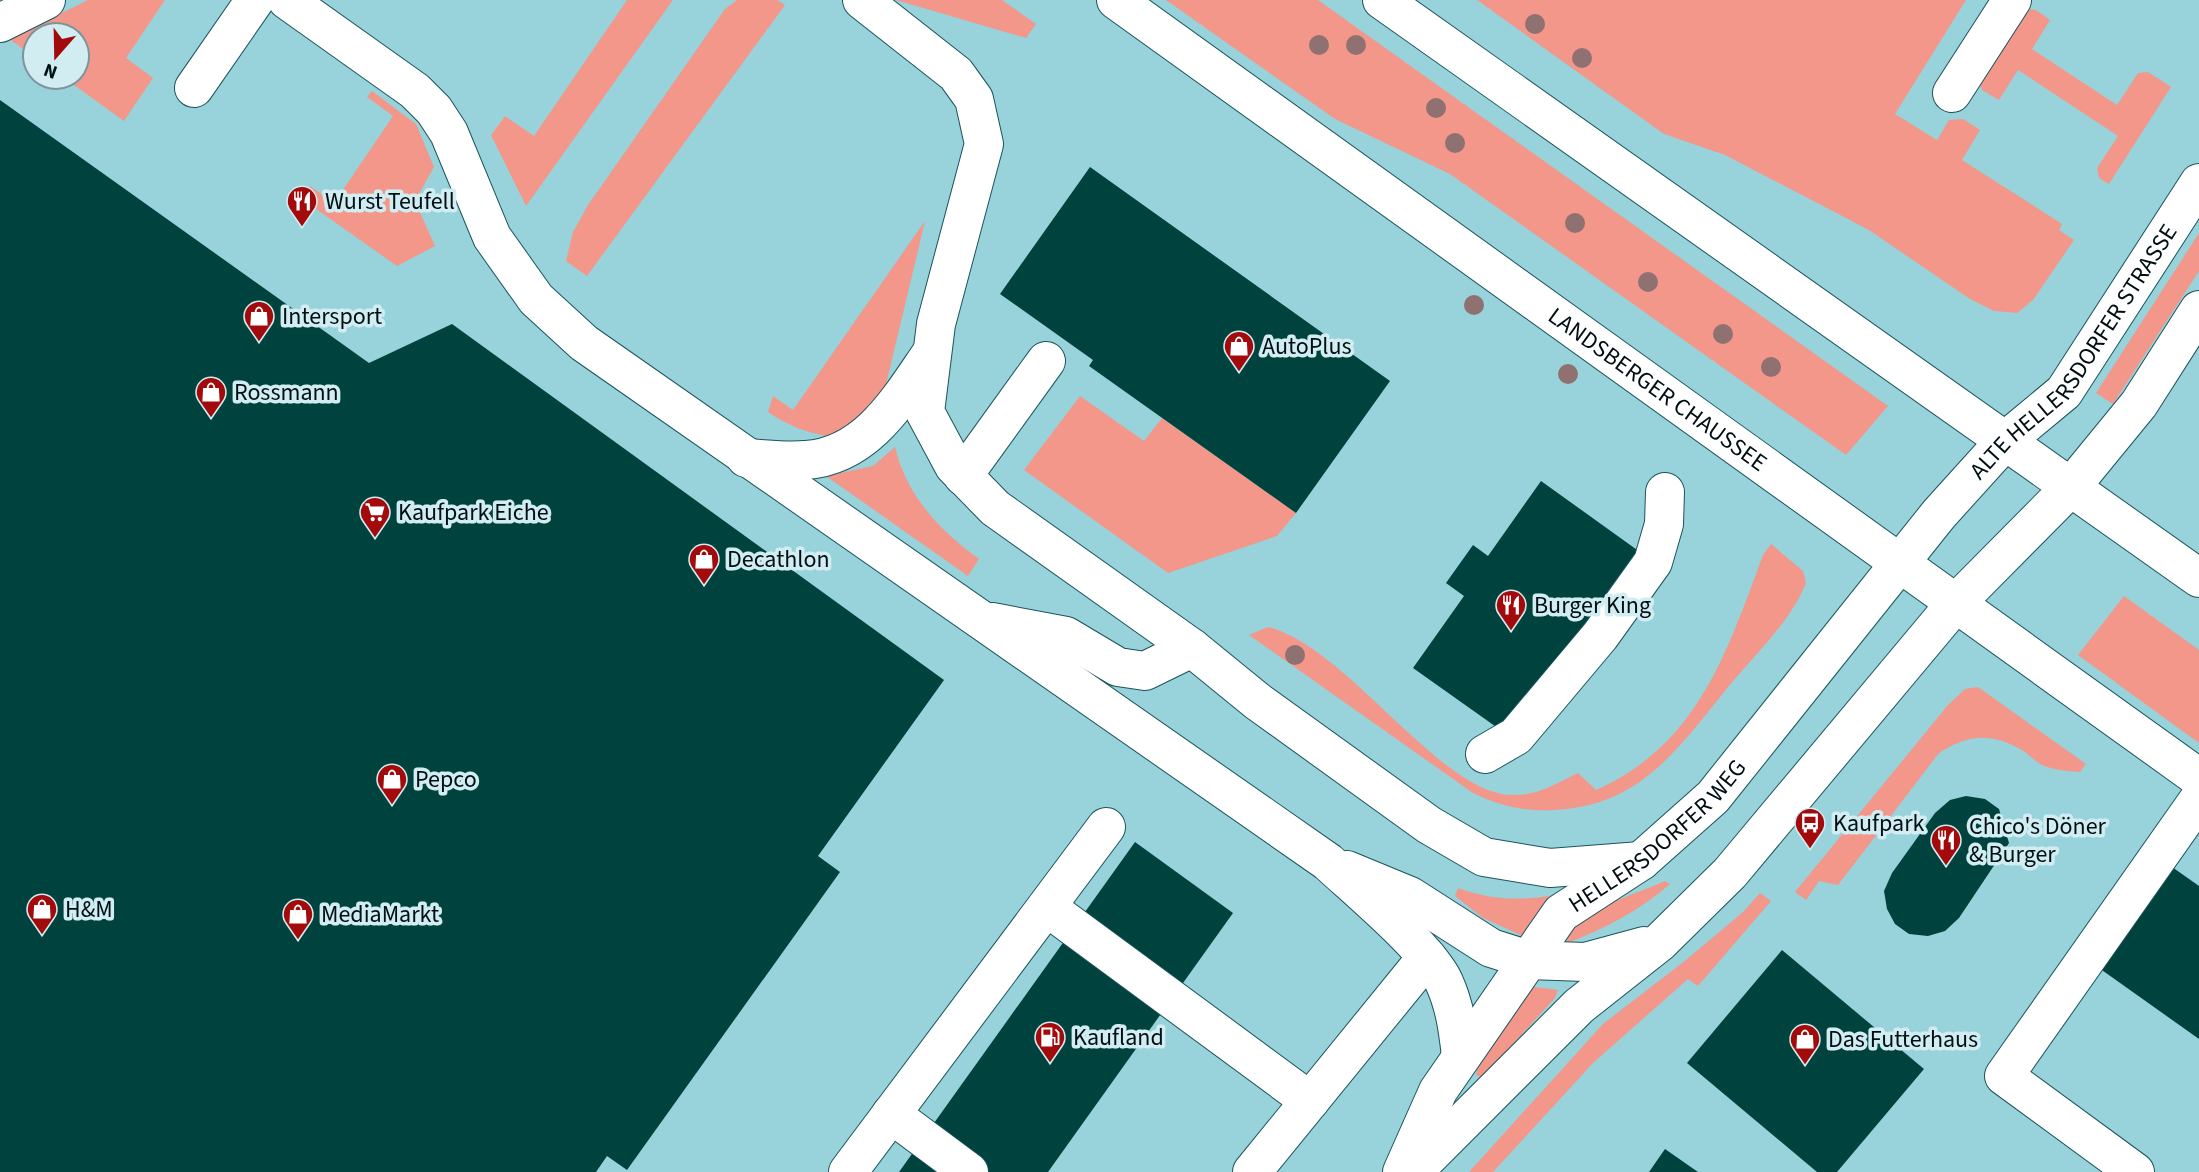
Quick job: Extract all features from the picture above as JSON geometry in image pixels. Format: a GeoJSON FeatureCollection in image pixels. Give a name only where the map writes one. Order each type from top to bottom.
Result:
{"type":"FeatureCollection","features":[{"type":"Feature","properties":{"kind":"street"},"geometry":{"type":"LineString","coordinates":[[0,23],[46,0]]}},
{"type":"Feature","properties":{"kind":"street"},"geometry":{"type":"LineString","coordinates":[[194,88],[255,0]]}},
{"type":"Feature","properties":{"kind":"street"},"geometry":{"type":"LineString","coordinates":[[287,0],[415,91],[434,110],[449,132],[492,237],[536,299],[584,343],[1328,862],[1427,957],[1444,981],[1457,1019],[1461,1056]]}},
{"type":"Feature","properties":{"kind":"street"},"geometry":{"type":"LineString","coordinates":[[862,0],[956,74],[974,99],[984,144],[936,324],[925,412],[954,467],[962,476],[995,508],[1192,648],[1257,702],[1418,817],[1484,858],[1550,868],[1641,861]]}},
{"type":"Feature","properties":{"kind":"street","name":"LANDSBERGER CHAUSSEE"},"geometry":{"type":"LineString","coordinates":[[1116,0],[2199,778]]}},
{"type":"Feature","properties":{"kind":"street"},"geometry":{"type":"LineString","coordinates":[[1382,0],[2199,578]]}},
{"type":"Feature","properties":{"kind":"street"},"geometry":{"type":"LineString","coordinates":[[1952,93],[2012,0]]}},
{"type":"Feature","properties":{"kind":"street","name":"ALTE HELLERSDORFER STRASSE"},"geometry":{"type":"LineString","coordinates":[[1939,514],[2005,441],[2064,392],[2199,183]]}},
{"type":"Feature","properties":{"kind":"street"},"geometry":{"type":"LineString","coordinates":[[1413,1172],[1579,1006],[1660,942],[1730,873],[1955,604],[2071,487],[2139,404],[2199,310]]}},
{"type":"Feature","properties":{"kind":"street"},"geometry":{"type":"LineString","coordinates":[[746,458],[808,460],[846,449],[874,429],[893,409],[933,350]]}},
{"type":"Feature","properties":{"kind":"street"},"geometry":{"type":"LineString","coordinates":[[962,476],[1046,361]]}},
{"type":"Feature","properties":{"kind":"street"},"geometry":{"type":"LineString","coordinates":[[1485,754],[1516,736],[1600,636],[1653,562],[1664,524],[1665,492]]}},
{"type":"Feature","properties":{"kind":"street","name":"HELLERSDORFER WEG"},"geometry":{"type":"LineString","coordinates":[[1402,1172],[1438,1091],[1561,913],[1641,861],[1713,797],[1939,514]]}},
{"type":"Feature","properties":{"kind":"street"},"geometry":{"type":"LineString","coordinates":[[983,620],[1066,636],[1118,667],[1145,671],[1192,648]]}},
{"type":"Feature","properties":{"kind":"street"},"geometry":{"type":"LineString","coordinates":[[2136,1172],[2004,1076],[2199,799]]}},
{"type":"Feature","properties":{"kind":"street"},"geometry":{"type":"LineString","coordinates":[[848,1172],[1106,827]]}},
{"type":"Feature","properties":{"kind":"street"},"geometry":{"type":"LineString","coordinates":[[1328,862],[1410,896],[1491,948],[1529,960],[1585,962],[1660,942]]}},
{"type":"Feature","properties":{"kind":"street"},"geometry":{"type":"LineString","coordinates":[[1048,908],[1310,1101]]}},
{"type":"Feature","properties":{"kind":"street"},"geometry":{"type":"LineString","coordinates":[[1252,1172],[1427,957]]}},
{"type":"Feature","properties":{"kind":"street"},"geometry":{"type":"LineString","coordinates":[[891,1114],[969,1172]]}},
{"type":"Feature","properties":{"kind":"shaded area"},"geometry":{"type":"Polygon","coordinates":[[[88,0],[165,0],[126,58],[153,78],[124,121],[82,91],[91,91],[91,21],[45,21],[88,0]]]}},
{"type":"Feature","properties":{"kind":"shaded area"},"geometry":{"type":"Polygon","coordinates":[[[627,0],[673,0],[526,206],[491,135],[505,116],[534,136],[627,0]]]}},
{"type":"Feature","properties":{"kind":"shaded area"},"geometry":{"type":"Polygon","coordinates":[[[737,0],[777,0],[785,5],[587,276],[566,261],[573,232],[588,205],[725,9],[737,0]]]}},
{"type":"Feature","properties":{"kind":"shaded area"},"geometry":{"type":"Polygon","coordinates":[[[896,0],[1002,0],[1036,24],[1026,38],[896,0]]]}},
{"type":"Feature","properties":{"kind":"shaded area"},"geometry":{"type":"Polygon","coordinates":[[[1166,0],[1318,0],[1888,406],[1846,455],[1450,174],[1335,119],[1166,0]]]}},
{"type":"Feature","properties":{"kind":"shaded area"},"geometry":{"type":"Polygon","coordinates":[[[1477,0],[1966,0],[1895,114],[1937,140],[1949,120],[1963,119],[1980,130],[1962,160],[2062,224],[2059,230],[2074,240],[2033,300],[2017,313],[1994,311],[1970,299],[1869,230],[1725,155],[1664,134],[1477,0]]]}},
{"type":"Feature","properties":{"kind":"shaded area"},"geometry":{"type":"Polygon","coordinates":[[[2021,8],[2036,10],[2050,20],[2032,49],[2117,105],[2138,73],[2148,72],[2171,87],[2109,184],[2099,178],[2097,168],[2118,136],[2018,70],[1999,100],[1982,90],[1978,78],[2021,8]]]}},
{"type":"Feature","properties":{"kind":"shaded area"},"geometry":{"type":"Polygon","coordinates":[[[21,33],[21,47],[9,39],[21,33]]]}},
{"type":"Feature","properties":{"kind":"shaded area"},"geometry":{"type":"Polygon","coordinates":[[[372,91],[416,124],[434,167],[415,201],[435,246],[397,266],[302,199],[310,186],[334,203],[393,116],[367,97],[372,91]]]}},
{"type":"Feature","properties":{"kind":"shaded area"},"geometry":{"type":"Polygon","coordinates":[[[925,221],[884,393],[870,414],[834,437],[800,429],[768,412],[773,396],[793,410],[925,221]]]}},
{"type":"Feature","properties":{"kind":"shaded area"},"geometry":{"type":"Polygon","coordinates":[[[2199,233],[2199,271],[2113,404],[2096,393],[2199,233]]]}},
{"type":"Feature","properties":{"kind":"shaded area"},"geometry":{"type":"Polygon","coordinates":[[[1080,396],[1144,441],[1162,418],[1296,513],[1277,536],[1168,573],[1024,470],[1080,396]]]}},
{"type":"Feature","properties":{"kind":"shaded area"},"geometry":{"type":"Polygon","coordinates":[[[895,447],[907,481],[926,510],[938,524],[979,559],[968,576],[826,476],[873,466],[895,447]]]}},
{"type":"Feature","properties":{"kind":"shaded area"},"geometry":{"type":"Polygon","coordinates":[[[1771,544],[1803,571],[1806,583],[1792,610],[1764,647],[1662,764],[1620,794],[1594,804],[1566,809],[1518,808],[1473,793],[1249,635],[1268,627],[1299,640],[1330,662],[1456,772],[1486,789],[1514,795],[1532,793],[1578,773],[1596,790],[1631,771],[1660,748],[1684,721],[1721,660],[1763,555],[1771,544]]]}},
{"type":"Feature","properties":{"kind":"shaded area"},"geometry":{"type":"Polygon","coordinates":[[[2124,596],[2199,650],[2199,743],[2078,655],[2124,596]]]}},
{"type":"Feature","properties":{"kind":"shaded area"},"geometry":{"type":"Polygon","coordinates":[[[1978,687],[2086,764],[2080,772],[2046,767],[2020,749],[1999,740],[1979,738],[1959,742],[1939,753],[1838,885],[1819,881],[1806,900],[1795,892],[1948,705],[1965,689],[1978,687]]]}},
{"type":"Feature","properties":{"kind":"shaded area"},"geometry":{"type":"Polygon","coordinates":[[[1665,881],[1670,884],[1634,910],[1595,932],[1567,943],[1566,935],[1587,916],[1665,881]]]}},
{"type":"Feature","properties":{"kind":"shaded area"},"geometry":{"type":"Polygon","coordinates":[[[1458,888],[1506,898],[1555,895],[1525,937],[1483,918],[1455,896],[1458,888]]]}},
{"type":"Feature","properties":{"kind":"shaded area"},"geometry":{"type":"Polygon","coordinates":[[[1760,893],[1771,901],[1698,986],[1688,979],[1593,1063],[1493,1172],[1469,1172],[1603,1024],[1686,960],[1743,912],[1760,893]]]}},
{"type":"Feature","properties":{"kind":"shaded area"},"geometry":{"type":"Polygon","coordinates":[[[1528,986],[1558,990],[1555,998],[1482,1078],[1476,1075],[1477,1069],[1528,986]]]}},
{"type":"Feature","properties":{"kind":"building","name":"Kaufpark Eiche"},"geometry":{"type":"Polygon","coordinates":[[[0,100],[369,363],[452,324],[944,680],[818,856],[840,872],[627,1170],[607,1156],[596,1172],[0,1172],[0,100]]]}},
{"type":"Feature","properties":{"kind":"building","name":"AutoPlus"},"geometry":{"type":"Polygon","coordinates":[[[1090,167],[1390,381],[1296,513],[1089,366],[1093,360],[1000,294],[1090,167]]]}},
{"type":"Feature","properties":{"kind":"building","name":"Burger King"},"geometry":{"type":"Polygon","coordinates":[[[1541,481],[1640,552],[1509,736],[1413,668],[1464,596],[1446,583],[1473,545],[1488,556],[1541,481]]]}},
{"type":"Feature","properties":{"kind":"building","name":"Chico's Döner & Burger"},"geometry":{"type":"Polygon","coordinates":[[[1966,796],[1985,799],[1999,809],[2009,843],[1959,918],[1945,931],[1928,936],[1909,934],[1895,924],[1887,909],[1884,891],[1892,873],[1935,813],[1950,800],[1966,796]]]}},
{"type":"Feature","properties":{"kind":"building"},"geometry":{"type":"Polygon","coordinates":[[[1135,842],[1233,913],[1048,1172],[899,1172],[1135,842]]]}},
{"type":"Feature","properties":{"kind":"building"},"geometry":{"type":"Polygon","coordinates":[[[2172,867],[2199,886],[2199,1039],[2099,968],[2172,867]]]}},
{"type":"Feature","properties":{"kind":"building"},"geometry":{"type":"Polygon","coordinates":[[[1782,950],[1924,1069],[1837,1172],[1817,1172],[1687,1063],[1782,950]]]}},
{"type":"Feature","properties":{"kind":"building"},"geometry":{"type":"Polygon","coordinates":[[[1665,1149],[1698,1172],[1649,1172],[1665,1149]]]}},
{"type":"Feature","properties":{"kind":"place","name":"Wurst Teufell"},"geometry":{"type":"Point","coordinates":[302,228]}},
{"type":"Feature","properties":{"kind":"place","name":"Intersport"},"geometry":{"type":"Point","coordinates":[259,343]}},
{"type":"Feature","properties":{"kind":"place","name":"AutoPlus"},"geometry":{"type":"Point","coordinates":[1239,373]}},
{"type":"Feature","properties":{"kind":"place","name":"Rossmann"},"geometry":{"type":"Point","coordinates":[211,419]}},
{"type":"Feature","properties":{"kind":"place","name":"Kaufpark Eiche"},"geometry":{"type":"Point","coordinates":[375,539]}},
{"type":"Feature","properties":{"kind":"place","name":"Decathlon"},"geometry":{"type":"Point","coordinates":[704,586]}},
{"type":"Feature","properties":{"kind":"place","name":"Burger King"},"geometry":{"type":"Point","coordinates":[1511,632]}},
{"type":"Feature","properties":{"kind":"place","name":"Pepco"},"geometry":{"type":"Point","coordinates":[392,806]}},
{"type":"Feature","properties":{"kind":"place","name":"Kaufpark"},"geometry":{"type":"Point","coordinates":[1810,850]}},
{"type":"Feature","properties":{"kind":"place","name":"Chico's Döner & Burger"},"geometry":{"type":"Point","coordinates":[1946,867]}},
{"type":"Feature","properties":{"kind":"place","name":"H&M"},"geometry":{"type":"Point","coordinates":[42,936]}},
{"type":"Feature","properties":{"kind":"place","name":"MediaMarkt"},"geometry":{"type":"Point","coordinates":[298,941]}},
{"type":"Feature","properties":{"kind":"place","name":"Kaufland"},"geometry":{"type":"Point","coordinates":[1050,1064]}},
{"type":"Feature","properties":{"kind":"place","name":"Das Futterhaus"},"geometry":{"type":"Point","coordinates":[1805,1066]}}]}
